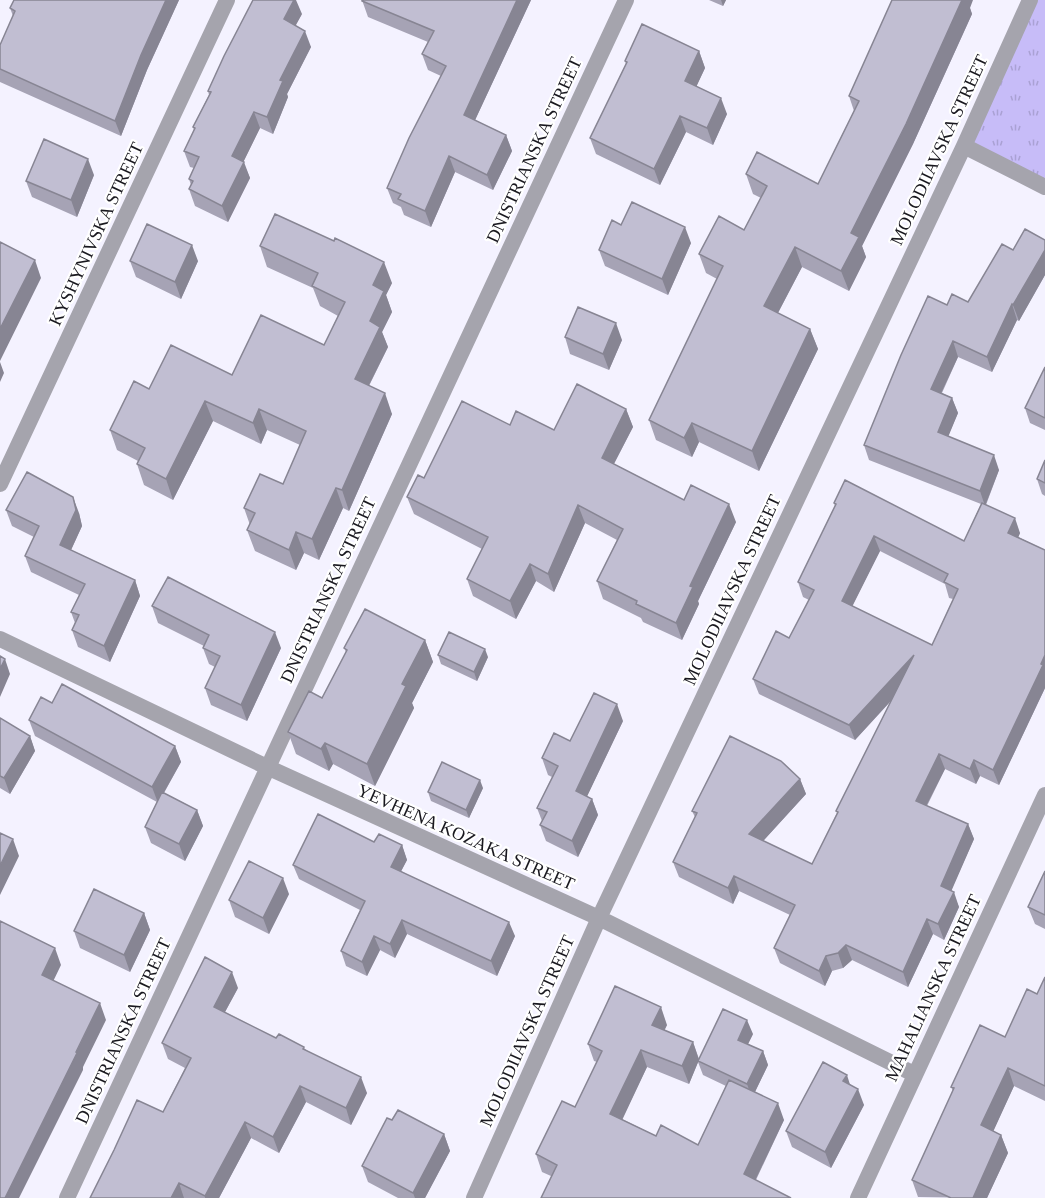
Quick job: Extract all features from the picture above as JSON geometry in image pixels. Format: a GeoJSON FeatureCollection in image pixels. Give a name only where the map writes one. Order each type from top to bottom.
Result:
{"type":"FeatureCollection","features":[{"type":"Feature","properties":{"kind":"street","name":"KYSHYNIVSKA STREET"},"geometry":{"type":"LineString","coordinates":[[0,484],[227,0]]}},
{"type":"Feature","properties":{"kind":"street","name":"DNISTRIANSKA STREET"},"geometry":{"type":"LineString","coordinates":[[67,1198],[626,0]]}},
{"type":"Feature","properties":{"kind":"street","name":"MOLODIIAVSKA STREET"},"geometry":{"type":"LineString","coordinates":[[474,1198],[599,918],[964,146],[1030,0]]}},
{"type":"Feature","properties":{"kind":"street"},"geometry":{"type":"LineString","coordinates":[[964,146],[1045,187]]}},
{"type":"Feature","properties":{"kind":"street","name":"YEVHENA KOZAKA STREET"},"geometry":{"type":"LineString","coordinates":[[0,639],[267,767],[599,918],[914,1074]]}},
{"type":"Feature","properties":{"kind":"street","name":"MAHALIANSKA STREET"},"geometry":{"type":"LineString","coordinates":[[858,1198],[1045,795]]}},
{"type":"Feature","properties":{"kind":"green space"},"geometry":{"type":"Polygon","coordinates":[[[1029,0],[1045,0],[1045,188],[962,146],[1029,0]]]}},
{"type":"Feature","properties":{"kind":"building"},"geometry":{"type":"Polygon","coordinates":[[[14,0],[166,0],[115,121],[0,69],[0,45],[15,11],[10,8],[14,0]]]}},
{"type":"Feature","properties":{"kind":"building"},"geometry":{"type":"Polygon","coordinates":[[[253,0],[294,0],[284,19],[305,31],[280,80],[283,81],[267,117],[254,112],[232,156],[244,162],[222,206],[189,189],[193,181],[189,179],[199,157],[184,151],[195,128],[193,127],[211,92],[208,91],[253,0]]]}},
{"type":"Feature","properties":{"kind":"building"},"geometry":{"type":"Polygon","coordinates":[[[362,0],[517,0],[464,115],[506,135],[487,175],[449,156],[425,211],[398,199],[401,194],[387,188],[409,138],[446,66],[422,54],[434,31],[362,0]]]}},
{"type":"Feature","properties":{"kind":"building"},"geometry":{"type":"Polygon","coordinates":[[[892,0],[962,0],[906,124],[851,233],[859,237],[841,271],[795,247],[764,306],[810,329],[752,451],[692,423],[684,438],[649,420],[723,266],[699,254],[719,216],[744,230],[767,186],[746,174],[757,152],[818,184],[859,101],[849,96],[892,0]]]}},
{"type":"Feature","properties":{"kind":"building"},"geometry":{"type":"Polygon","coordinates":[[[642,24],[699,51],[685,81],[721,98],[707,128],[680,116],[654,169],[590,138],[627,62],[625,61],[642,24]]]}},
{"type":"Feature","properties":{"kind":"building"},"geometry":{"type":"Polygon","coordinates":[[[44,139],[88,159],[71,200],[26,181],[44,139]]]}},
{"type":"Feature","properties":{"kind":"building"},"geometry":{"type":"Polygon","coordinates":[[[632,202],[685,227],[662,279],[599,250],[612,220],[621,225],[632,202]]]}},
{"type":"Feature","properties":{"kind":"building"},"geometry":{"type":"Polygon","coordinates":[[[275,214],[334,241],[335,238],[384,262],[373,285],[384,291],[370,321],[380,327],[355,379],[385,393],[342,490],[336,488],[312,539],[296,532],[289,550],[247,530],[255,513],[244,508],[260,474],[283,484],[306,431],[259,409],[253,423],[205,401],[166,479],[137,464],[145,448],[110,430],[134,381],[149,389],[171,345],[232,375],[261,315],[324,345],[345,302],[312,286],[318,273],[260,246],[275,214]]]}},
{"type":"Feature","properties":{"kind":"building"},"geometry":{"type":"Polygon","coordinates":[[[147,224],[192,245],[175,282],[130,261],[147,224]]]}},
{"type":"Feature","properties":{"kind":"building"},"geometry":{"type":"Polygon","coordinates":[[[1025,229],[1045,240],[1045,250],[1012,304],[987,357],[953,341],[931,389],[952,398],[938,432],[994,455],[980,491],[864,445],[928,296],[947,305],[952,294],[968,302],[1002,244],[1013,250],[1025,229]]]}},
{"type":"Feature","properties":{"kind":"building"},"geometry":{"type":"Polygon","coordinates":[[[0,242],[35,260],[0,329],[0,242]]]}},
{"type":"Feature","properties":{"kind":"building"},"geometry":{"type":"Polygon","coordinates":[[[578,307],[616,323],[603,354],[565,337],[578,307]]]}},
{"type":"Feature","properties":{"kind":"building"},"geometry":{"type":"Polygon","coordinates":[[[1045,367],[1045,418],[1025,408],[1045,367]]]}},
{"type":"Feature","properties":{"kind":"building"},"geometry":{"type":"Polygon","coordinates":[[[577,384],[626,409],[602,458],[684,500],[691,485],[729,504],[690,586],[693,587],[676,623],[636,604],[637,601],[597,581],[623,529],[578,505],[548,574],[530,564],[510,601],[467,579],[488,537],[407,497],[418,475],[424,478],[462,401],[510,425],[516,411],[554,430],[577,384]]]}},
{"type":"Feature","properties":{"kind":"building"},"geometry":{"type":"Polygon","coordinates":[[[1045,460],[1045,483],[1037,479],[1045,460]]]}},
{"type":"Feature","properties":{"kind":"building"},"geometry":{"type":"Polygon","coordinates":[[[27,472],[73,497],[76,510],[60,545],[135,580],[104,646],[72,630],[79,615],[71,612],[85,584],[25,556],[39,526],[6,510],[27,472]]]}},
{"type":"Feature","properties":{"kind":"building"},"geometry":{"type":"Polygon","coordinates":[[[845,480],[964,541],[982,503],[1015,518],[1008,533],[1045,550],[1045,655],[1041,664],[1043,665],[993,770],[974,760],[970,769],[939,754],[916,801],[968,824],[941,886],[954,892],[938,924],[927,919],[903,972],[846,945],[838,953],[826,956],[819,971],[774,948],[795,905],[734,876],[728,888],[673,862],[697,813],[692,811],[730,736],[781,761],[800,779],[749,834],[812,864],[914,655],[849,725],[753,679],[776,631],[789,638],[814,590],[798,582],[836,504],[834,503],[845,480]],[[874,536],[842,601],[932,645],[958,589],[944,582],[948,574],[874,536]]]}},
{"type":"Feature","properties":{"kind":"building"},"geometry":{"type":"Polygon","coordinates":[[[168,577],[275,632],[241,705],[205,688],[220,656],[203,648],[209,635],[152,606],[168,577]]]}},
{"type":"Feature","properties":{"kind":"building"},"geometry":{"type":"Polygon","coordinates":[[[365,609],[425,640],[402,684],[406,686],[367,764],[325,743],[321,749],[288,732],[309,691],[322,698],[347,650],[344,648],[365,609]]]}},
{"type":"Feature","properties":{"kind":"building"},"geometry":{"type":"Polygon","coordinates":[[[449,632],[485,649],[474,672],[438,655],[449,632]]]}},
{"type":"Feature","properties":{"kind":"building"},"geometry":{"type":"Polygon","coordinates":[[[0,656],[5,659],[0,669],[0,656]]]}},
{"type":"Feature","properties":{"kind":"building"},"geometry":{"type":"Polygon","coordinates":[[[62,684],[175,746],[152,787],[29,720],[41,697],[52,703],[62,684]]]}},
{"type":"Feature","properties":{"kind":"building"},"geometry":{"type":"Polygon","coordinates":[[[594,693],[617,704],[576,791],[592,799],[572,841],[540,825],[547,812],[537,808],[558,766],[542,758],[554,733],[570,741],[594,693]]]}},
{"type":"Feature","properties":{"kind":"building"},"geometry":{"type":"Polygon","coordinates":[[[0,718],[30,736],[4,778],[0,776],[0,718]]]}},
{"type":"Feature","properties":{"kind":"building"},"geometry":{"type":"Polygon","coordinates":[[[442,762],[480,780],[466,810],[428,792],[442,762]]]}},
{"type":"Feature","properties":{"kind":"building"},"geometry":{"type":"Polygon","coordinates":[[[162,792],[197,810],[179,844],[145,827],[162,792]]]}},
{"type":"Feature","properties":{"kind":"building"},"geometry":{"type":"Polygon","coordinates":[[[318,814],[374,842],[379,834],[402,845],[391,867],[509,922],[491,961],[402,920],[390,944],[374,936],[362,962],[341,951],[365,901],[293,865],[318,814]]]}},
{"type":"Feature","properties":{"kind":"building"},"geometry":{"type":"Polygon","coordinates":[[[0,833],[13,839],[0,866],[0,833]]]}},
{"type":"Feature","properties":{"kind":"building"},"geometry":{"type":"Polygon","coordinates":[[[249,861],[283,878],[263,918],[229,900],[249,861]]]}},
{"type":"Feature","properties":{"kind":"building"},"geometry":{"type":"Polygon","coordinates":[[[1045,871],[1045,915],[1028,907],[1045,871]]]}},
{"type":"Feature","properties":{"kind":"building"},"geometry":{"type":"Polygon","coordinates":[[[94,889],[144,913],[124,955],[74,931],[94,889]]]}},
{"type":"Feature","properties":{"kind":"building"},"geometry":{"type":"Polygon","coordinates":[[[0,921],[55,948],[42,975],[100,1003],[5,1198],[0,1198],[0,921]]]}},
{"type":"Feature","properties":{"kind":"building"},"geometry":{"type":"Polygon","coordinates":[[[205,957],[232,972],[214,1007],[276,1038],[279,1034],[304,1047],[303,1049],[361,1077],[346,1108],[300,1086],[273,1137],[245,1122],[205,1196],[179,1183],[171,1198],[90,1198],[137,1100],[163,1112],[191,1058],[162,1043],[205,957]]]}},
{"type":"Feature","properties":{"kind":"building"},"geometry":{"type":"Polygon","coordinates":[[[1045,977],[1045,1086],[1008,1068],[981,1125],[1001,1135],[973,1198],[951,1198],[912,1180],[980,1025],[1005,1037],[1027,989],[1037,994],[1045,977]]]}},
{"type":"Feature","properties":{"kind":"building"},"geometry":{"type":"Polygon","coordinates":[[[615,986],[661,1007],[652,1025],[693,1042],[682,1066],[641,1050],[610,1114],[656,1136],[661,1125],[698,1145],[729,1080],[778,1103],[744,1174],[791,1198],[541,1198],[557,1165],[536,1154],[562,1101],[575,1107],[602,1051],[588,1044],[615,986]]]}},
{"type":"Feature","properties":{"kind":"building"},"geometry":{"type":"Polygon","coordinates":[[[723,1009],[747,1020],[738,1040],[763,1051],[747,1084],[698,1061],[723,1009]]]}},
{"type":"Feature","properties":{"kind":"building"},"geometry":{"type":"Polygon","coordinates":[[[823,1062],[847,1075],[843,1081],[858,1089],[825,1152],[786,1131],[823,1062]]]}},
{"type":"Feature","properties":{"kind":"building"},"geometry":{"type":"Polygon","coordinates":[[[398,1110],[444,1134],[413,1193],[362,1166],[387,1118],[392,1120],[398,1110]]]}}]}
